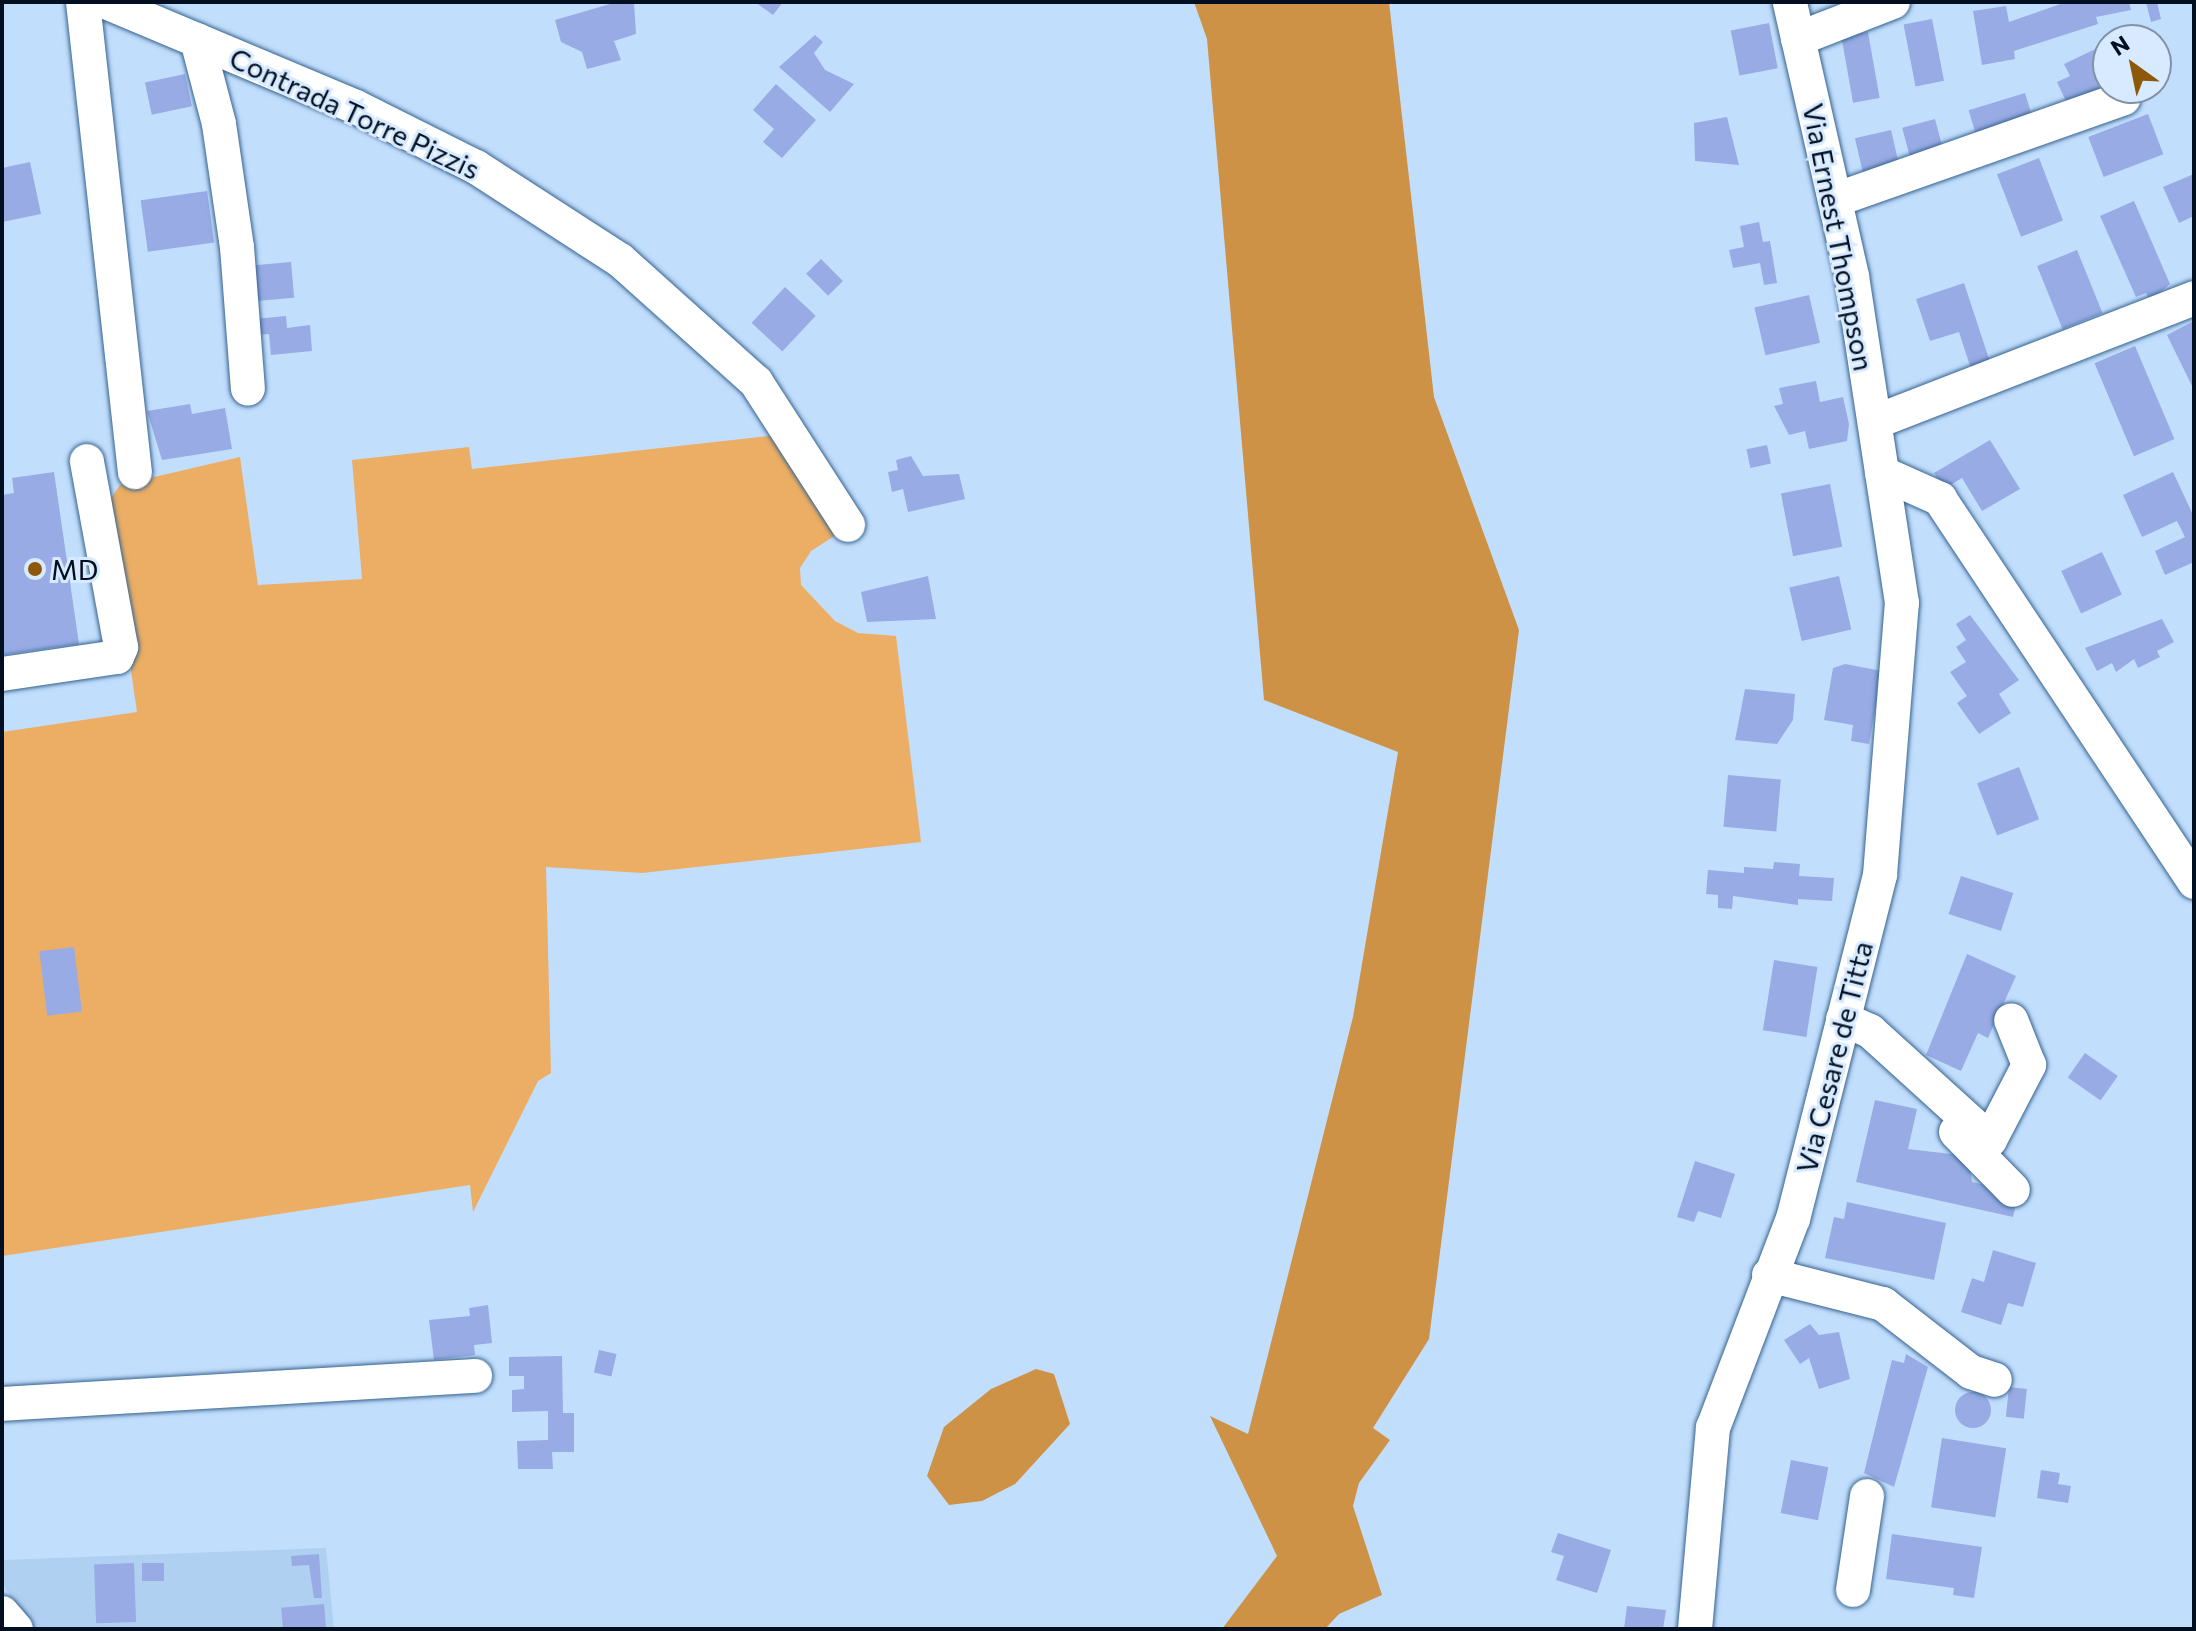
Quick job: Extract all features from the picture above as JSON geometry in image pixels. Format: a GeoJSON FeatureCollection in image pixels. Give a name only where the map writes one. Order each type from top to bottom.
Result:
{"type":"FeatureCollection","features":[{"type":"Feature","properties":{"kind":"street"},"geometry":{"type":"LineString","coordinates":[[83,2],[135,472]]}},
{"type":"Feature","properties":{"kind":"street","name":"Contrada Torre Pizzis"},"geometry":{"type":"LineString","coordinates":[[106,2],[476,167],[620,260],[756,382],[848,525]]}},
{"type":"Feature","properties":{"kind":"street","name":"Via Ernest Thompson"},"geometry":{"type":"LineString","coordinates":[[1790,2],[1835,200],[1882,473]]}},
{"type":"Feature","properties":{"kind":"street"},"geometry":{"type":"LineString","coordinates":[[1798,39],[1893,2]]}},
{"type":"Feature","properties":{"kind":"street"},"geometry":{"type":"LineString","coordinates":[[197,40],[233,216],[248,389]]}},
{"type":"Feature","properties":{"kind":"street"},"geometry":{"type":"LineString","coordinates":[[1835,200],[2107,104]]}},
{"type":"Feature","properties":{"kind":"street"},"geometry":{"type":"LineString","coordinates":[[1875,422],[2194,298]]}},
{"type":"Feature","properties":{"kind":"street"},"geometry":{"type":"LineString","coordinates":[[2,674],[117,657],[121,647],[87,461]]}},
{"type":"Feature","properties":{"kind":"street"},"geometry":{"type":"LineString","coordinates":[[1882,473],[1940,499],[2194,882]]}},
{"type":"Feature","properties":{"kind":"street","name":"Via Cesare de Titta"},"geometry":{"type":"LineString","coordinates":[[1695,1629],[1713,1428],[1793,1219],[1880,875],[1902,603],[1882,473]]}},
{"type":"Feature","properties":{"kind":"street"},"geometry":{"type":"LineString","coordinates":[[1841,1028],[1870,1031],[1990,1140],[2029,1065],[2011,1020]]}},
{"type":"Feature","properties":{"kind":"street"},"geometry":{"type":"LineString","coordinates":[[1841,1028],[1875,1054],[2013,1190]]}},
{"type":"Feature","properties":{"kind":"street"},"geometry":{"type":"LineString","coordinates":[[1769,1275],[1883,1304],[1971,1372],[1995,1380]]}},
{"type":"Feature","properties":{"kind":"street"},"geometry":{"type":"LineString","coordinates":[[2,1404],[475,1376]]}},
{"type":"Feature","properties":{"kind":"street"},"geometry":{"type":"LineString","coordinates":[[1853,1590],[1867,1496]]}},
{"type":"Feature","properties":{"kind":"street"},"geometry":{"type":"LineString","coordinates":[[2,1613],[16,1629]]}},
{"type":"Feature","properties":{"kind":"shaded area"},"geometry":{"type":"Polygon","coordinates":[[[1194,2],[1389,2],[1434,397],[1519,630],[1429,1339],[1373,1428],[1390,1440],[1359,1483],[1353,1506],[1382,1595],[1339,1614],[1325,1629],[1222,1629],[1277,1556],[1210,1416],[1248,1434],[1353,1017],[1398,752],[1264,700],[1207,39],[1194,2]]]}},
{"type":"Feature","properties":{"kind":"shaded area"},"geometry":{"type":"Polygon","coordinates":[[[786,434],[839,533],[811,551],[800,568],[801,585],[835,621],[858,633],[896,636],[921,842],[642,873],[546,867],[551,1073],[538,1081],[473,1212],[470,1185],[2,1256],[2,732],[137,712],[107,504],[120,485],[240,457],[258,585],[362,579],[352,460],[469,447],[472,469],[786,434]]]}},
{"type":"Feature","properties":{"kind":"shaded area"},"geometry":{"type":"Polygon","coordinates":[[[1036,1369],[1054,1374],[1070,1424],[1015,1484],[982,1501],[949,1505],[927,1476],[944,1427],[991,1389],[1036,1369]]]}},
{"type":"Feature","properties":{"kind":"shaded area"},"geometry":{"type":"Polygon","coordinates":[[[326,1548],[334,1629],[34,1629],[2,1584],[2,1560],[326,1548]]]}},
{"type":"Feature","properties":{"kind":"building"},"geometry":{"type":"Polygon","coordinates":[[[617,2],[634,2],[636,34],[614,41],[621,60],[587,69],[582,52],[561,42],[555,20],[617,2]]]}},
{"type":"Feature","properties":{"kind":"building"},"geometry":{"type":"Polygon","coordinates":[[[755,2],[783,2],[773,15],[755,2]]]}},
{"type":"Feature","properties":{"kind":"building"},"geometry":{"type":"Polygon","coordinates":[[[2066,2],[2129,2],[2131,10],[2096,17],[2098,24],[2014,51],[2015,59],[1982,65],[1973,11],[2006,6],[2009,22],[2066,2]]]}},
{"type":"Feature","properties":{"kind":"building"},"geometry":{"type":"Polygon","coordinates":[[[2146,2],[2157,2],[2161,19],[2151,22],[2146,2]]]}},
{"type":"Feature","properties":{"kind":"building"},"geometry":{"type":"Polygon","coordinates":[[[1932,19],[1944,81],[1916,86],[1904,25],[1932,19]]]}},
{"type":"Feature","properties":{"kind":"building"},"geometry":{"type":"Polygon","coordinates":[[[1769,23],[1778,68],[1739,76],[1731,30],[1769,23]]]}},
{"type":"Feature","properties":{"kind":"building"},"geometry":{"type":"Polygon","coordinates":[[[1868,32],[1880,98],[1853,103],[1841,37],[1868,32]]]}},
{"type":"Feature","properties":{"kind":"building"},"geometry":{"type":"Polygon","coordinates":[[[815,35],[823,42],[814,53],[825,70],[854,84],[830,112],[779,67],[815,35]]]}},
{"type":"Feature","properties":{"kind":"building"},"geometry":{"type":"Polygon","coordinates":[[[2092,51],[2092,97],[2070,110],[2057,82],[2070,76],[2064,64],[2092,51]]]}},
{"type":"Feature","properties":{"kind":"building"},"geometry":{"type":"Polygon","coordinates":[[[185,74],[192,106],[152,115],[145,83],[185,74]]]}},
{"type":"Feature","properties":{"kind":"building"},"geometry":{"type":"Polygon","coordinates":[[[776,84],[816,120],[782,158],[763,142],[774,129],[753,110],[776,84]]]}},
{"type":"Feature","properties":{"kind":"building"},"geometry":{"type":"Polygon","coordinates":[[[2025,93],[2033,120],[1977,137],[1969,110],[2025,93]]]}},
{"type":"Feature","properties":{"kind":"building"},"geometry":{"type":"Polygon","coordinates":[[[2148,114],[2163,154],[2104,177],[2088,137],[2148,114]]]}},
{"type":"Feature","properties":{"kind":"building"},"geometry":{"type":"Polygon","coordinates":[[[1727,117],[1739,165],[1695,161],[1694,123],[1727,117]]]}},
{"type":"Feature","properties":{"kind":"building"},"geometry":{"type":"Polygon","coordinates":[[[1935,119],[1945,156],[1912,165],[1902,128],[1935,119]]]}},
{"type":"Feature","properties":{"kind":"building"},"geometry":{"type":"Polygon","coordinates":[[[1891,130],[1900,168],[1864,176],[1855,138],[1891,130]]]}},
{"type":"Feature","properties":{"kind":"building"},"geometry":{"type":"Polygon","coordinates":[[[2039,158],[2063,221],[2021,237],[1997,174],[2039,158]]]}},
{"type":"Feature","properties":{"kind":"building"},"geometry":{"type":"Polygon","coordinates":[[[30,162],[41,214],[2,222],[2,168],[30,162]]]}},
{"type":"Feature","properties":{"kind":"building"},"geometry":{"type":"Polygon","coordinates":[[[2194,174],[2194,216],[2179,223],[2163,187],[2194,174]]]}},
{"type":"Feature","properties":{"kind":"building"},"geometry":{"type":"Polygon","coordinates":[[[207,191],[214,242],[148,252],[141,200],[207,191]]]}},
{"type":"Feature","properties":{"kind":"building"},"geometry":{"type":"Polygon","coordinates":[[[2134,201],[2170,284],[2150,301],[2146,293],[2136,297],[2100,216],[2134,201]]]}},
{"type":"Feature","properties":{"kind":"building"},"geometry":{"type":"Polygon","coordinates":[[[1759,222],[1763,242],[1770,241],[1777,283],[1764,285],[1760,263],[1733,268],[1729,250],[1744,247],[1740,226],[1759,222]]]}},
{"type":"Feature","properties":{"kind":"building"},"geometry":{"type":"Polygon","coordinates":[[[2077,250],[2102,313],[2063,329],[2037,266],[2077,250]]]}},
{"type":"Feature","properties":{"kind":"building"},"geometry":{"type":"Polygon","coordinates":[[[821,259],[843,281],[828,296],[806,274],[821,259]]]}},
{"type":"Feature","properties":{"kind":"building"},"geometry":{"type":"Polygon","coordinates":[[[291,262],[294,298],[257,301],[254,265],[291,262]]]}},
{"type":"Feature","properties":{"kind":"building"},"geometry":{"type":"Polygon","coordinates":[[[1964,283],[1991,365],[1972,372],[1959,332],[1930,341],[1916,299],[1964,283]]]}},
{"type":"Feature","properties":{"kind":"building"},"geometry":{"type":"Polygon","coordinates":[[[785,287],[816,316],[782,351],[752,323],[785,287]]]}},
{"type":"Feature","properties":{"kind":"building"},"geometry":{"type":"Polygon","coordinates":[[[1809,295],[1820,343],[1765,355],[1754,308],[1809,295]]]}},
{"type":"Feature","properties":{"kind":"building"},"geometry":{"type":"Polygon","coordinates":[[[286,316],[287,328],[310,325],[312,351],[271,355],[269,334],[254,335],[253,319],[286,316]]]}},
{"type":"Feature","properties":{"kind":"building"},"geometry":{"type":"Polygon","coordinates":[[[2194,321],[2194,390],[2167,335],[2194,321]]]}},
{"type":"Feature","properties":{"kind":"building"},"geometry":{"type":"Polygon","coordinates":[[[2135,346],[2174,439],[2134,456],[2094,363],[2135,346]]]}},
{"type":"Feature","properties":{"kind":"building"},"geometry":{"type":"Polygon","coordinates":[[[1816,381],[1820,402],[1843,397],[1849,424],[1847,441],[1809,449],[1805,431],[1789,435],[1774,406],[1783,404],[1779,388],[1816,381]]]}},
{"type":"Feature","properties":{"kind":"building"},"geometry":{"type":"Polygon","coordinates":[[[190,404],[192,414],[225,408],[232,449],[162,460],[147,411],[190,404]]]}},
{"type":"Feature","properties":{"kind":"building"},"geometry":{"type":"Polygon","coordinates":[[[1990,440],[2020,489],[1982,511],[1962,478],[1944,489],[1934,473],[1990,440]]]}},
{"type":"Feature","properties":{"kind":"building"},"geometry":{"type":"Polygon","coordinates":[[[1767,445],[1771,464],[1750,468],[1746,449],[1767,445]]]}},
{"type":"Feature","properties":{"kind":"building"},"geometry":{"type":"Polygon","coordinates":[[[911,456],[923,476],[959,474],[965,499],[908,512],[903,489],[892,492],[888,472],[898,470],[896,460],[911,456]]]}},
{"type":"Feature","properties":{"kind":"building","name":"MD"},"geometry":{"type":"Polygon","coordinates":[[[54,472],[79,644],[2,655],[2,495],[14,493],[12,478],[54,472]]]}},
{"type":"Feature","properties":{"kind":"building"},"geometry":{"type":"Polygon","coordinates":[[[2173,472],[2194,517],[2194,562],[2165,575],[2155,551],[2185,537],[2177,521],[2142,537],[2123,495],[2173,472]]]}},
{"type":"Feature","properties":{"kind":"building"},"geometry":{"type":"Polygon","coordinates":[[[1830,484],[1842,547],[1793,556],[1781,494],[1830,484]]]}},
{"type":"Feature","properties":{"kind":"building"},"geometry":{"type":"Polygon","coordinates":[[[2102,552],[2122,595],[2081,614],[2061,571],[2102,552]]]}},
{"type":"Feature","properties":{"kind":"building"},"geometry":{"type":"Polygon","coordinates":[[[928,576],[936,619],[867,622],[861,592],[928,576]]]}},
{"type":"Feature","properties":{"kind":"building"},"geometry":{"type":"Polygon","coordinates":[[[1839,576],[1851,630],[1802,641],[1789,587],[1839,576]]]}},
{"type":"Feature","properties":{"kind":"building"},"geometry":{"type":"Polygon","coordinates":[[[1970,615],[2019,680],[1999,694],[2011,713],[1979,734],[1957,703],[1967,696],[1950,672],[1966,662],[1956,647],[1966,640],[1956,624],[1970,615]]]}},
{"type":"Feature","properties":{"kind":"building"},"geometry":{"type":"Polygon","coordinates":[[[2162,619],[2174,642],[2157,651],[2160,657],[2138,668],[2134,659],[2116,672],[2112,663],[2097,671],[2085,648],[2162,619]]]}},
{"type":"Feature","properties":{"kind":"building"},"geometry":{"type":"Polygon","coordinates":[[[1845,664],[1882,671],[1869,744],[1851,741],[1853,725],[1824,720],[1833,668],[1845,664]]]}},
{"type":"Feature","properties":{"kind":"building"},"geometry":{"type":"Polygon","coordinates":[[[1745,689],[1795,694],[1793,720],[1777,744],[1735,740],[1745,689]]]}},
{"type":"Feature","properties":{"kind":"building"},"geometry":{"type":"Polygon","coordinates":[[[2019,767],[2039,819],[1997,835],[1977,783],[2019,767]]]}},
{"type":"Feature","properties":{"kind":"building"},"geometry":{"type":"Polygon","coordinates":[[[1728,775],[1781,780],[1776,831],[1723,827],[1728,775]]]}},
{"type":"Feature","properties":{"kind":"building"},"geometry":{"type":"Polygon","coordinates":[[[1774,862],[1800,864],[1799,876],[1834,878],[1832,901],[1798,899],[1798,905],[1733,896],[1732,909],[1718,908],[1718,895],[1706,894],[1708,870],[1744,873],[1744,867],[1773,869],[1774,862]]]}},
{"type":"Feature","properties":{"kind":"building"},"geometry":{"type":"Polygon","coordinates":[[[1961,876],[2013,893],[2001,931],[1949,914],[1961,876]]]}},
{"type":"Feature","properties":{"kind":"building"},"geometry":{"type":"Polygon","coordinates":[[[74,947],[82,1012],[47,1016],[39,951],[74,947]]]}},
{"type":"Feature","properties":{"kind":"building"},"geometry":{"type":"Polygon","coordinates":[[[1967,954],[2016,976],[1988,1038],[1978,1033],[1961,1071],[1926,1055],[1967,954]]]}},
{"type":"Feature","properties":{"kind":"building"},"geometry":{"type":"Polygon","coordinates":[[[1774,960],[1817,967],[1806,1037],[1763,1030],[1774,960]]]}},
{"type":"Feature","properties":{"kind":"building"},"geometry":{"type":"Polygon","coordinates":[[[2085,1053],[2118,1076],[2101,1101],[2068,1078],[2085,1053]]]}},
{"type":"Feature","properties":{"kind":"building"},"geometry":{"type":"Polygon","coordinates":[[[1875,1100],[1917,1109],[1908,1149],[1968,1156],[1972,1182],[2001,1188],[1999,1200],[2016,1204],[2013,1217],[1856,1182],[1875,1100]]]}},
{"type":"Feature","properties":{"kind":"building"},"geometry":{"type":"Polygon","coordinates":[[[1695,1161],[1735,1174],[1721,1218],[1698,1211],[1694,1222],[1677,1217],[1695,1161]]]}},
{"type":"Feature","properties":{"kind":"building"},"geometry":{"type":"Polygon","coordinates":[[[1847,1202],[1946,1223],[1934,1280],[1825,1258],[1834,1217],[1844,1219],[1847,1202]]]}},
{"type":"Feature","properties":{"kind":"building"},"geometry":{"type":"Polygon","coordinates":[[[1993,1250],[2036,1263],[2023,1307],[2008,1303],[2001,1325],[1961,1312],[1972,1278],[1984,1282],[1993,1250]]]}},
{"type":"Feature","properties":{"kind":"building"},"geometry":{"type":"Polygon","coordinates":[[[488,1305],[492,1343],[474,1345],[475,1355],[434,1360],[429,1320],[470,1316],[469,1308],[488,1305]]]}},
{"type":"Feature","properties":{"kind":"building"},"geometry":{"type":"Polygon","coordinates":[[[1810,1324],[1819,1335],[1839,1332],[1850,1379],[1819,1389],[1809,1358],[1800,1364],[1784,1340],[1810,1324]]]}},
{"type":"Feature","properties":{"kind":"building"},"geometry":{"type":"Polygon","coordinates":[[[599,1350],[617,1354],[611,1376],[594,1372],[599,1350]]]}},
{"type":"Feature","properties":{"kind":"building"},"geometry":{"type":"Polygon","coordinates":[[[1906,1354],[1928,1367],[1894,1487],[1864,1473],[1892,1360],[1904,1363],[1906,1354]]]}},
{"type":"Feature","properties":{"kind":"building"},"geometry":{"type":"Polygon","coordinates":[[[562,1356],[563,1413],[574,1413],[574,1452],[552,1452],[553,1469],[518,1469],[517,1441],[548,1440],[548,1411],[512,1412],[512,1390],[524,1389],[524,1376],[509,1376],[509,1357],[562,1356]]]}},
{"type":"Feature","properties":{"kind":"building"},"geometry":{"type":"Polygon","coordinates":[[[2009,1387],[2027,1389],[2024,1419],[2006,1417],[2009,1387]]]}},
{"type":"Feature","properties":{"kind":"building"},"geometry":{"type":"Polygon","coordinates":[[[1973,1392],[1986,1397],[1991,1410],[1986,1423],[1973,1428],[1960,1423],[1955,1410],[1960,1397],[1973,1392]]]}},
{"type":"Feature","properties":{"kind":"building"},"geometry":{"type":"Polygon","coordinates":[[[1942,1438],[2006,1448],[1995,1517],[1931,1507],[1942,1438]]]}},
{"type":"Feature","properties":{"kind":"building"},"geometry":{"type":"Polygon","coordinates":[[[1791,1460],[1828,1467],[1818,1520],[1781,1513],[1791,1460]]]}},
{"type":"Feature","properties":{"kind":"building"},"geometry":{"type":"Polygon","coordinates":[[[2041,1470],[2060,1473],[2058,1484],[2071,1486],[2068,1503],[2037,1498],[2041,1470]]]}},
{"type":"Feature","properties":{"kind":"building"},"geometry":{"type":"Polygon","coordinates":[[[1558,1533],[1611,1550],[1597,1593],[1556,1580],[1564,1556],[1551,1552],[1558,1533]]]}},
{"type":"Feature","properties":{"kind":"building"},"geometry":{"type":"Polygon","coordinates":[[[1892,1534],[1982,1547],[1974,1598],[1953,1595],[1954,1588],[1886,1579],[1892,1534]]]}},
{"type":"Feature","properties":{"kind":"building"},"geometry":{"type":"Polygon","coordinates":[[[319,1554],[322,1598],[314,1598],[309,1565],[292,1566],[291,1556],[319,1554]]]}},
{"type":"Feature","properties":{"kind":"building"},"geometry":{"type":"Polygon","coordinates":[[[134,1563],[136,1622],[96,1623],[94,1564],[134,1563]]]}},
{"type":"Feature","properties":{"kind":"building"},"geometry":{"type":"Polygon","coordinates":[[[142,1563],[164,1563],[164,1581],[142,1581],[142,1563]]]}},
{"type":"Feature","properties":{"kind":"building"},"geometry":{"type":"Polygon","coordinates":[[[324,1604],[326,1629],[283,1629],[281,1608],[324,1604]]]}},
{"type":"Feature","properties":{"kind":"building"},"geometry":{"type":"Polygon","coordinates":[[[1627,1606],[1666,1610],[1663,1629],[1624,1629],[1627,1606]]]}},
{"type":"Feature","properties":{"kind":"place","name":"MD"},"geometry":{"type":"Point","coordinates":[35,569]}}]}
